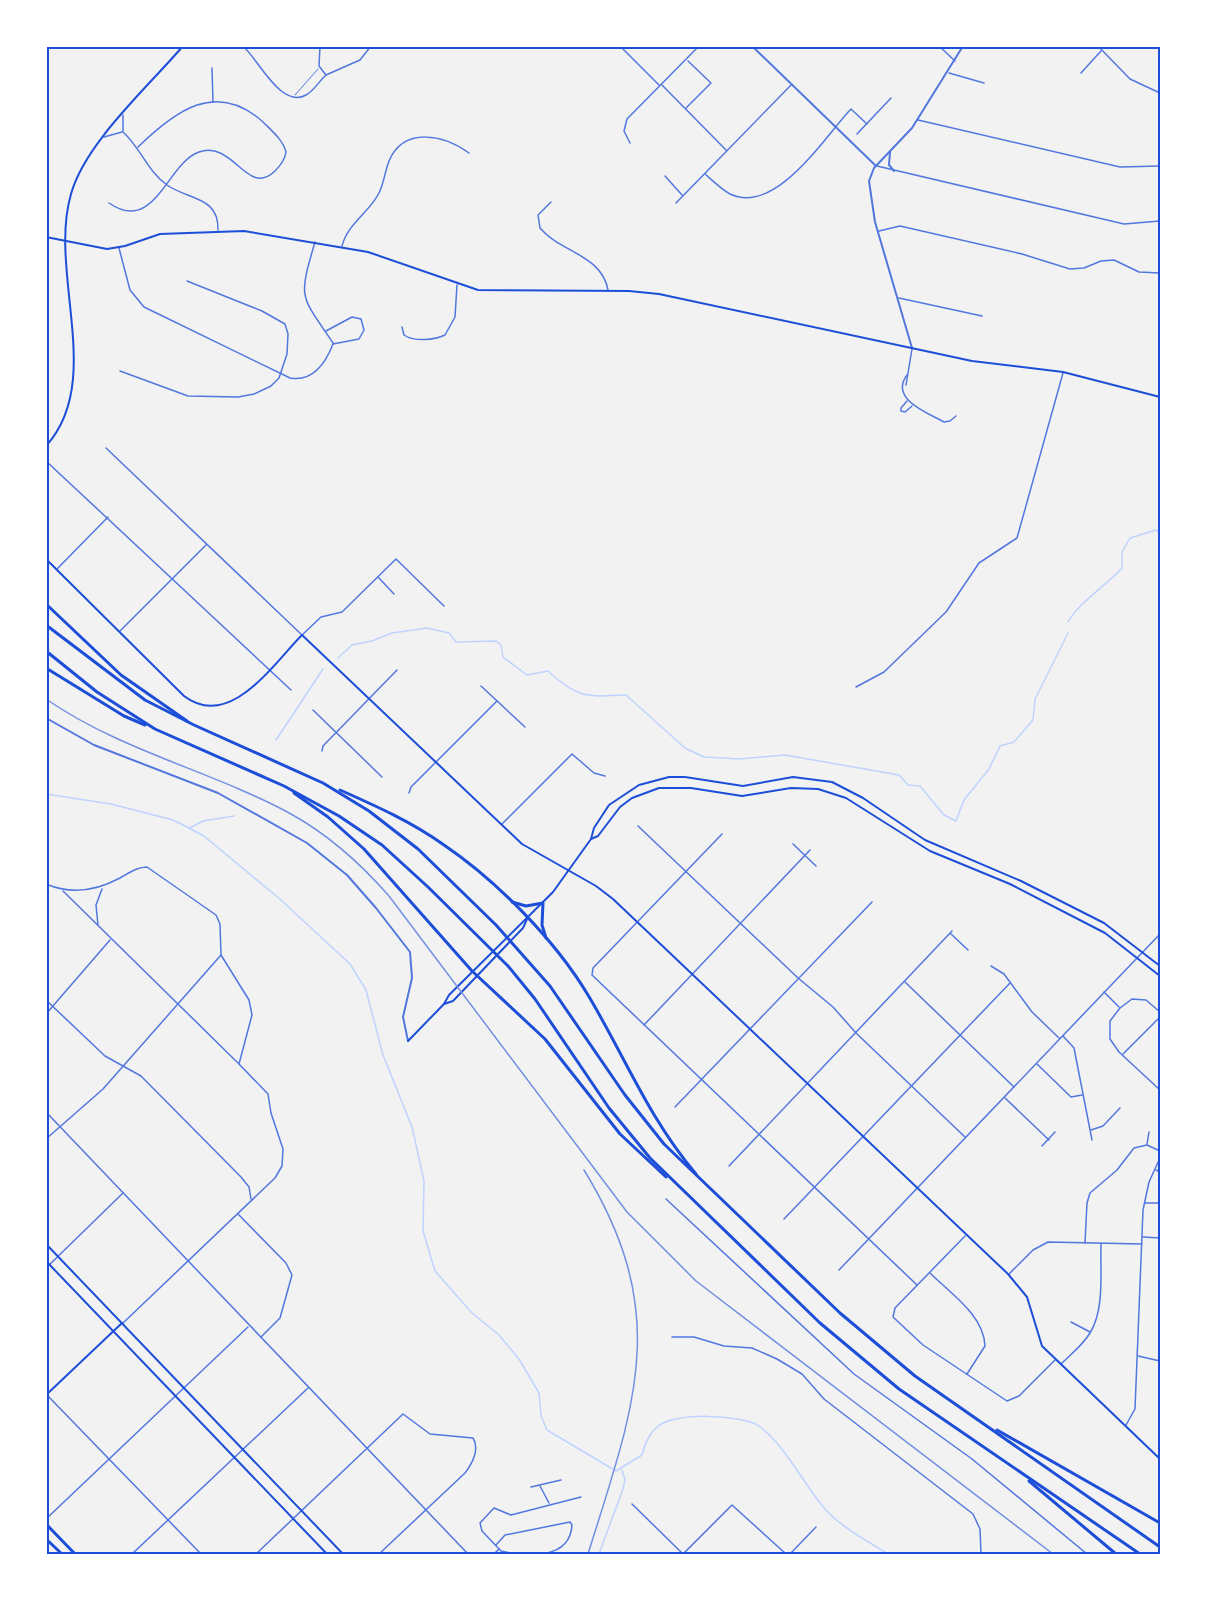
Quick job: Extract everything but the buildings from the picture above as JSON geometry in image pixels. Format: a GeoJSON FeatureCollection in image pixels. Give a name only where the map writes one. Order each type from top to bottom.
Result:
{"type":"FeatureCollection","features":[{"type":"Feature","properties":{"kind":"main road"},"geometry":{"type":"LineString","coordinates":[[46,446],[66,417],[73,387],[64,241],[73,186],[91,152],[183,46]]}},
{"type":"Feature","properties":{"kind":"main road"},"geometry":{"type":"LineString","coordinates":[[46,237],[99,248],[119,248],[160,234],[253,232],[342,246],[402,262],[457,285],[501,292],[608,291],[659,294],[972,362],[1064,372],[1161,398]]}},
{"type":"Feature","properties":{"kind":"main road"},"geometry":{"type":"LineString","coordinates":[[46,560],[184,696],[207,707],[220,706],[234,701],[302,635],[528,848],[601,889],[637,921],[861,1137],[1008,1274],[1027,1297],[1040,1342],[1061,1365],[1161,1459]]}},
{"type":"Feature","properties":{"kind":"main road"},"geometry":{"type":"LineString","coordinates":[[46,604],[121,675],[194,725]]}},
{"type":"Feature","properties":{"kind":"main road"},"geometry":{"type":"LineString","coordinates":[[46,625],[129,690],[194,725],[388,812],[433,837],[463,859],[508,900],[550,945],[589,998],[656,1121],[709,1189]]}},
{"type":"Feature","properties":{"kind":"main road"},"geometry":{"type":"LineString","coordinates":[[46,651],[97,692],[155,729]]}},
{"type":"Feature","properties":{"kind":"main road"},"geometry":{"type":"LineString","coordinates":[[46,668],[124,716],[284,786],[339,816],[382,845],[482,938],[508,966],[535,999],[622,1125],[677,1186]]}},
{"type":"Feature","properties":{"kind":"main road"},"geometry":{"type":"LineString","coordinates":[[408,1041],[472,971],[518,924],[527,919],[543,903],[569,871],[609,805],[622,795],[649,781],[685,777],[743,786],[793,777],[814,778],[846,788],[931,843],[1021,881],[1104,923],[1161,966]]}},
{"type":"Feature","properties":{"kind":"main road"},"geometry":{"type":"LineString","coordinates":[[323,783],[369,811],[410,843],[496,925],[550,986],[636,1110],[674,1154],[874,1344],[1161,1547]]}},
{"type":"Feature","properties":{"kind":"main road"},"geometry":{"type":"LineString","coordinates":[[284,786],[328,817],[364,849],[472,971],[544,1038],[620,1134],[859,1358],[894,1385],[1140,1554]]}},
{"type":"Feature","properties":{"kind":"main road"},"geometry":{"type":"LineString","coordinates":[[591,838],[598,836],[620,807],[632,798],[659,788],[691,788],[742,796],[791,788],[818,789],[846,798],[930,852],[1010,884],[1105,933],[1138,956],[1161,976]]}},
{"type":"Feature","properties":{"kind":"main road"},"geometry":{"type":"LineString","coordinates":[[508,900],[526,906],[543,903]]}},
{"type":"Feature","properties":{"kind":"main road"},"geometry":{"type":"LineString","coordinates":[[543,903],[542,925],[550,945]]}},
{"type":"Feature","properties":{"kind":"main road"},"geometry":{"type":"LineString","coordinates":[[444,1004],[453,1001],[523,928],[527,919]]}},
{"type":"Feature","properties":{"kind":"main road"},"geometry":{"type":"LineString","coordinates":[[46,1244],[343,1554]]}},
{"type":"Feature","properties":{"kind":"main road"},"geometry":{"type":"LineString","coordinates":[[46,1261],[327,1554]]}},
{"type":"Feature","properties":{"kind":"main road"},"geometry":{"type":"LineString","coordinates":[[47,1395],[122,1323]]}},
{"type":"Feature","properties":{"kind":"main road"},"geometry":{"type":"LineString","coordinates":[[982,1422],[1161,1523]]}},
{"type":"Feature","properties":{"kind":"main road"},"geometry":{"type":"LineString","coordinates":[[1019,1472],[1116,1554]]}},
{"type":"Feature","properties":{"kind":"main road"},"geometry":{"type":"LineString","coordinates":[[46,1524],[75,1554]]}},
{"type":"Feature","properties":{"kind":"main road"},"geometry":{"type":"LineString","coordinates":[[46,1539],[62,1554]]}},
{"type":"Feature","properties":{"kind":"street"},"geometry":{"type":"LineString","coordinates":[[243,46],[256,58],[274,86],[294,96],[306,95],[326,75],[360,60],[371,46]]}},
{"type":"Feature","properties":{"kind":"street"},"geometry":{"type":"LineString","coordinates":[[320,46],[318,56],[320,68],[326,75]]}},
{"type":"Feature","properties":{"kind":"street"},"geometry":{"type":"LineString","coordinates":[[620,46],[727,151]]}},
{"type":"Feature","properties":{"kind":"street"},"geometry":{"type":"LineString","coordinates":[[630,143],[624,131],[627,119],[699,46]]}},
{"type":"Feature","properties":{"kind":"street"},"geometry":{"type":"LineString","coordinates":[[752,46],[876,166],[1124,224],[1161,221]]}},
{"type":"Feature","properties":{"kind":"street"},"geometry":{"type":"LineString","coordinates":[[939,46],[955,61]]}},
{"type":"Feature","properties":{"kind":"street"},"geometry":{"type":"LineString","coordinates":[[956,416],[947,422],[913,405],[908,400],[905,386],[912,348],[878,232],[868,187],[870,176],[876,166],[917,120],[963,46]]}},
{"type":"Feature","properties":{"kind":"street"},"geometry":{"type":"LineString","coordinates":[[1098,46],[1135,83],[1161,93]]}},
{"type":"Feature","properties":{"kind":"street"},"geometry":{"type":"LineString","coordinates":[[1080,74],[1102,51]]}},
{"type":"Feature","properties":{"kind":"street"},"geometry":{"type":"LineString","coordinates":[[686,109],[711,83],[687,59]]}},
{"type":"Feature","properties":{"kind":"street"},"geometry":{"type":"LineString","coordinates":[[212,68],[213,103]]}},
{"type":"Feature","properties":{"kind":"street"},"geometry":{"type":"LineString","coordinates":[[948,72],[984,83]]}},
{"type":"Feature","properties":{"kind":"street"},"geometry":{"type":"LineString","coordinates":[[676,203],[791,85]]}},
{"type":"Feature","properties":{"kind":"street"},"geometry":{"type":"LineString","coordinates":[[857,134],[891,98]]}},
{"type":"Feature","properties":{"kind":"street"},"geometry":{"type":"LineString","coordinates":[[109,203],[122,209],[144,207],[157,198],[186,160],[203,151],[226,155],[257,179],[269,176],[282,164],[286,152],[284,144],[262,121],[243,109],[213,103],[194,105],[175,114],[138,147]]}},
{"type":"Feature","properties":{"kind":"street"},"geometry":{"type":"LineString","coordinates":[[705,174],[731,194],[749,198],[761,197],[781,186],[851,109],[867,124]]}},
{"type":"Feature","properties":{"kind":"street"},"geometry":{"type":"LineString","coordinates":[[123,115],[123,132],[138,147],[157,177],[167,185],[208,204],[216,215],[218,231]]}},
{"type":"Feature","properties":{"kind":"street"},"geometry":{"type":"LineString","coordinates":[[917,120],[1120,167],[1161,166]]}},
{"type":"Feature","properties":{"kind":"street"},"geometry":{"type":"LineString","coordinates":[[104,136],[123,132]]}},
{"type":"Feature","properties":{"kind":"street"},"geometry":{"type":"LineString","coordinates":[[342,246],[350,227],[379,193],[390,160],[402,144],[415,138],[430,136],[469,153]]}},
{"type":"Feature","properties":{"kind":"street"},"geometry":{"type":"LineString","coordinates":[[890,152],[889,165],[894,171]]}},
{"type":"Feature","properties":{"kind":"street"},"geometry":{"type":"LineString","coordinates":[[665,176],[683,196]]}},
{"type":"Feature","properties":{"kind":"street"},"geometry":{"type":"LineString","coordinates":[[551,202],[538,215],[540,228],[596,266],[605,277],[608,291]]}},
{"type":"Feature","properties":{"kind":"street"},"geometry":{"type":"LineString","coordinates":[[878,232],[900,226],[1011,251],[1070,269],[1110,260],[1124,263],[1139,272],[1161,273]]}},
{"type":"Feature","properties":{"kind":"street"},"geometry":{"type":"LineString","coordinates":[[315,242],[303,293],[308,308],[333,344]]}},
{"type":"Feature","properties":{"kind":"street"},"geometry":{"type":"LineString","coordinates":[[119,248],[130,290],[144,308],[294,379],[310,375],[325,362],[333,344]]}},
{"type":"Feature","properties":{"kind":"street"},"geometry":{"type":"LineString","coordinates":[[1011,251],[1011,256]]}},
{"type":"Feature","properties":{"kind":"street"},"geometry":{"type":"LineString","coordinates":[[120,371],[137,375],[185,395],[238,397],[271,386],[277,381],[287,354],[287,330],[282,321],[204,285],[187,281]]}},
{"type":"Feature","properties":{"kind":"street"},"geometry":{"type":"LineString","coordinates":[[402,327],[404,335],[410,339],[436,338],[445,335],[455,318],[457,285]]}},
{"type":"Feature","properties":{"kind":"street"},"geometry":{"type":"LineString","coordinates":[[898,298],[982,316]]}},
{"type":"Feature","properties":{"kind":"street"},"geometry":{"type":"LineString","coordinates":[[325,331],[352,317],[362,319],[364,330],[359,339],[333,344]]}},
{"type":"Feature","properties":{"kind":"street"},"geometry":{"type":"LineString","coordinates":[[856,687],[884,672],[946,612],[979,563],[1017,538],[1064,372]]}},
{"type":"Feature","properties":{"kind":"street"},"geometry":{"type":"LineString","coordinates":[[908,400],[901,411],[906,412],[913,405]]}},
{"type":"Feature","properties":{"kind":"street"},"geometry":{"type":"LineString","coordinates":[[106,448],[302,635],[320,618],[342,612],[396,559],[444,606]]}},
{"type":"Feature","properties":{"kind":"street"},"geometry":{"type":"LineString","coordinates":[[46,461],[174,577],[291,690]]}},
{"type":"Feature","properties":{"kind":"street"},"geometry":{"type":"LineString","coordinates":[[56,569],[108,517]]}},
{"type":"Feature","properties":{"kind":"street"},"geometry":{"type":"LineString","coordinates":[[120,631],[206,544]]}},
{"type":"Feature","properties":{"kind":"street"},"geometry":{"type":"LineString","coordinates":[[377,577],[394,594]]}},
{"type":"Feature","properties":{"kind":"street"},"geometry":{"type":"LineString","coordinates":[[322,751],[323,746],[398,670]]}},
{"type":"Feature","properties":{"kind":"street"},"geometry":{"type":"LineString","coordinates":[[481,686],[525,727]]}},
{"type":"Feature","properties":{"kind":"street"},"geometry":{"type":"LineString","coordinates":[[409,793],[411,787],[497,701]]}},
{"type":"Feature","properties":{"kind":"street"},"geometry":{"type":"LineString","coordinates":[[313,710],[382,777]]}},
{"type":"Feature","properties":{"kind":"street"},"geometry":{"type":"LineString","coordinates":[[46,718],[94,745],[218,793],[306,843],[341,870],[375,906],[410,952],[412,978],[403,1017],[408,1041]]}},
{"type":"Feature","properties":{"kind":"street"},"geometry":{"type":"LineString","coordinates":[[502,824],[572,754],[594,773],[605,776]]}},
{"type":"Feature","properties":{"kind":"street"},"geometry":{"type":"LineString","coordinates":[[638,826],[798,978],[833,1007],[856,1033],[966,1137]]}},
{"type":"Feature","properties":{"kind":"street"},"geometry":{"type":"LineString","coordinates":[[722,834],[637,921],[591,973],[917,1285]]}},
{"type":"Feature","properties":{"kind":"street"},"geometry":{"type":"LineString","coordinates":[[793,844],[816,866]]}},
{"type":"Feature","properties":{"kind":"street"},"geometry":{"type":"LineString","coordinates":[[644,1025],[810,850]]}},
{"type":"Feature","properties":{"kind":"street"},"geometry":{"type":"LineString","coordinates":[[62,891],[102,888],[140,868],[153,870],[218,917],[222,943],[221,955],[251,1005],[252,1019],[239,1064]]}},
{"type":"Feature","properties":{"kind":"street"},"geometry":{"type":"LineString","coordinates":[[46,884],[62,891],[177,1006],[267,1091],[272,1118],[282,1144],[281,1171],[122,1323]]}},
{"type":"Feature","properties":{"kind":"street"},"geometry":{"type":"LineString","coordinates":[[98,925],[96,905],[102,888]]}},
{"type":"Feature","properties":{"kind":"street"},"geometry":{"type":"LineString","coordinates":[[675,1107],[872,902]]}},
{"type":"Feature","properties":{"kind":"street"},"geometry":{"type":"LineString","coordinates":[[729,1166],[951,932],[968,950]]}},
{"type":"Feature","properties":{"kind":"street"},"geometry":{"type":"LineString","coordinates":[[839,1270],[1161,934]]}},
{"type":"Feature","properties":{"kind":"street"},"geometry":{"type":"LineString","coordinates":[[46,1014],[110,940]]}},
{"type":"Feature","properties":{"kind":"street"},"geometry":{"type":"LineString","coordinates":[[46,1139],[103,1089],[221,955]]}},
{"type":"Feature","properties":{"kind":"street"},"geometry":{"type":"LineString","coordinates":[[991,966],[1004,974],[1032,1012],[1059,1038]]}},
{"type":"Feature","properties":{"kind":"street"},"geometry":{"type":"LineString","coordinates":[[904,982],[1014,1087]]}},
{"type":"Feature","properties":{"kind":"street"},"geometry":{"type":"LineString","coordinates":[[784,1219],[1010,983]]}},
{"type":"Feature","properties":{"kind":"street"},"geometry":{"type":"LineString","coordinates":[[1104,992],[1120,1008]]}},
{"type":"Feature","properties":{"kind":"street"},"geometry":{"type":"LineString","coordinates":[[1161,1012],[1149,1002],[1139,998],[1128,1000],[1110,1021],[1109,1035],[1113,1046],[1161,1090]]}},
{"type":"Feature","properties":{"kind":"street"},"geometry":{"type":"LineString","coordinates":[[46,1000],[105,1056],[146,1081],[241,1177],[249,1187],[251,1200]]}},
{"type":"Feature","properties":{"kind":"street"},"geometry":{"type":"LineString","coordinates":[[1122,1055],[1161,1017]]}},
{"type":"Feature","properties":{"kind":"street"},"geometry":{"type":"LineString","coordinates":[[1062,1036],[1074,1048],[1092,1140]]}},
{"type":"Feature","properties":{"kind":"street"},"geometry":{"type":"LineString","coordinates":[[1036,1063],[1071,1097],[1083,1095]]}},
{"type":"Feature","properties":{"kind":"street"},"geometry":{"type":"LineString","coordinates":[[1004,1097],[1049,1140]]}},
{"type":"Feature","properties":{"kind":"street"},"geometry":{"type":"LineString","coordinates":[[1090,1130],[1103,1126],[1120,1108]]}},
{"type":"Feature","properties":{"kind":"street"},"geometry":{"type":"LineString","coordinates":[[46,1112],[468,1554]]}},
{"type":"Feature","properties":{"kind":"street"},"geometry":{"type":"LineString","coordinates":[[1042,1146],[1055,1132]]}},
{"type":"Feature","properties":{"kind":"street"},"geometry":{"type":"LineString","coordinates":[[1147,1145],[1149,1132]]}},
{"type":"Feature","properties":{"kind":"street"},"geometry":{"type":"LineString","coordinates":[[1085,1243],[1087,1203],[1092,1190],[1117,1170],[1130,1150],[1147,1145],[1161,1151]]}},
{"type":"Feature","properties":{"kind":"street"},"geometry":{"type":"LineString","coordinates":[[1126,1425],[1136,1409],[1144,1203],[1161,1158]]}},
{"type":"Feature","properties":{"kind":"street"},"geometry":{"type":"LineString","coordinates":[[1155,1170],[1161,1173]]}},
{"type":"Feature","properties":{"kind":"street"},"geometry":{"type":"LineString","coordinates":[[46,1268],[124,1193]]}},
{"type":"Feature","properties":{"kind":"street"},"geometry":{"type":"LineString","coordinates":[[1144,1203],[1158,1203],[1161,1198]]}},
{"type":"Feature","properties":{"kind":"street"},"geometry":{"type":"LineString","coordinates":[[666,1199],[854,1374],[966,1453],[1087,1554]]}},
{"type":"Feature","properties":{"kind":"street"},"geometry":{"type":"LineString","coordinates":[[238,1214],[286,1263],[292,1275],[280,1318],[261,1337]]}},
{"type":"Feature","properties":{"kind":"street"},"geometry":{"type":"LineString","coordinates":[[966,1234],[892,1315],[919,1342],[1000,1398],[1010,1400],[1019,1396],[1055,1359]]}},
{"type":"Feature","properties":{"kind":"street"},"geometry":{"type":"LineString","coordinates":[[1142,1237],[1160,1238]]}},
{"type":"Feature","properties":{"kind":"street"},"geometry":{"type":"LineString","coordinates":[[1008,1274],[1041,1245],[1051,1241],[1142,1244]]}},
{"type":"Feature","properties":{"kind":"street"},"geometry":{"type":"LineString","coordinates":[[1061,1365],[1090,1333],[1098,1312],[1101,1243]]}},
{"type":"Feature","properties":{"kind":"street"},"geometry":{"type":"LineString","coordinates":[[929,1272],[974,1316],[981,1328],[985,1342],[983,1350],[966,1375]]}},
{"type":"Feature","properties":{"kind":"street"},"geometry":{"type":"LineString","coordinates":[[1071,1322],[1090,1333]]}},
{"type":"Feature","properties":{"kind":"street"},"geometry":{"type":"LineString","coordinates":[[46,1518],[249,1325]]}},
{"type":"Feature","properties":{"kind":"street"},"geometry":{"type":"LineString","coordinates":[[672,1337],[694,1337],[724,1346],[752,1348],[777,1359],[801,1374],[824,1399],[973,1514],[980,1525],[981,1554]]}},
{"type":"Feature","properties":{"kind":"street"},"geometry":{"type":"LineString","coordinates":[[1138,1356],[1161,1361]]}},
{"type":"Feature","properties":{"kind":"street"},"geometry":{"type":"LineString","coordinates":[[132,1554],[308,1387]]}},
{"type":"Feature","properties":{"kind":"street"},"geometry":{"type":"LineString","coordinates":[[47,1395],[201,1554]]}},
{"type":"Feature","properties":{"kind":"street"},"geometry":{"type":"LineString","coordinates":[[256,1554],[403,1414],[430,1434],[473,1438],[476,1449],[468,1468],[379,1554]]}},
{"type":"Feature","properties":{"kind":"street"},"geometry":{"type":"LineString","coordinates":[[531,1487],[561,1480]]}},
{"type":"Feature","properties":{"kind":"street"},"geometry":{"type":"LineString","coordinates":[[540,1485],[549,1504]]}},
{"type":"Feature","properties":{"kind":"street"},"geometry":{"type":"LineString","coordinates":[[496,1545],[502,1537],[509,1534],[567,1522],[572,1525],[569,1540],[556,1552],[506,1552],[499,1549],[480,1526],[494,1508],[511,1515],[580,1497]]}},
{"type":"Feature","properties":{"kind":"street"},"geometry":{"type":"LineString","coordinates":[[632,1504],[683,1554],[730,1506],[734,1505],[786,1554]]}},
{"type":"Feature","properties":{"kind":"street"},"geometry":{"type":"LineString","coordinates":[[790,1554],[816,1527]]}},
{"type":"Feature","properties":{"kind":"street"},"geometry":{"type":"LineString","coordinates":[[490,1554],[494,1554],[499,1549]]}},
{"type":"Feature","properties":{"kind":"lane"},"geometry":{"type":"LineString","coordinates":[[294,96],[320,68]]}},
{"type":"Feature","properties":{"kind":"waterway"},"geometry":{"type":"LineString","coordinates":[[1068,622],[1079,608],[1122,568],[1122,552],[1130,538],[1156,530],[1160,533]]}},
{"type":"Feature","properties":{"kind":"waterway"},"geometry":{"type":"LineString","coordinates":[[338,658],[352,645],[372,641],[392,633],[427,628],[449,633],[456,642],[496,641],[501,645],[503,657],[527,675],[548,671],[567,686],[583,694],[626,695],[685,748],[704,757],[739,759],[785,755],[899,775],[908,785],[920,786],[944,815],[956,821],[964,800],[989,769],[1000,746],[1014,742],[1033,720],[1035,699],[1068,633]]}},
{"type":"Feature","properties":{"kind":"waterway"},"geometry":{"type":"LineString","coordinates":[[276,740],[323,669]]}},
{"type":"Feature","properties":{"kind":"waterway"},"geometry":{"type":"LineString","coordinates":[[46,794],[111,804],[173,820],[204,836],[281,900],[350,964],[366,990],[383,1055],[412,1127],[424,1181],[423,1231],[435,1271],[472,1313],[499,1335],[519,1359],[539,1393],[541,1416],[547,1430],[616,1471],[642,1455],[651,1433],[665,1422],[707,1416],[750,1422],[759,1426],[786,1454],[817,1499],[832,1516],[888,1554]]}},
{"type":"Feature","properties":{"kind":"waterway"},"geometry":{"type":"LineString","coordinates":[[190,828],[203,821],[234,816]]}},
{"type":"Feature","properties":{"kind":"waterway"},"geometry":{"type":"LineString","coordinates":[[599,1554],[623,1489],[625,1480],[622,1470]]}},
{"type":"Feature","properties":{"kind":"railway"},"geometry":{"type":"LineString","coordinates":[[46,699],[105,733],[230,785],[291,814],[344,851],[389,896],[627,1212],[696,1281],[1053,1554]]}},
{"type":"Feature","properties":{"kind":"railway"},"geometry":{"type":"LineString","coordinates":[[584,1170],[612,1222],[629,1270],[637,1316],[637,1361],[630,1406],[619,1452],[588,1554]]}}]}
